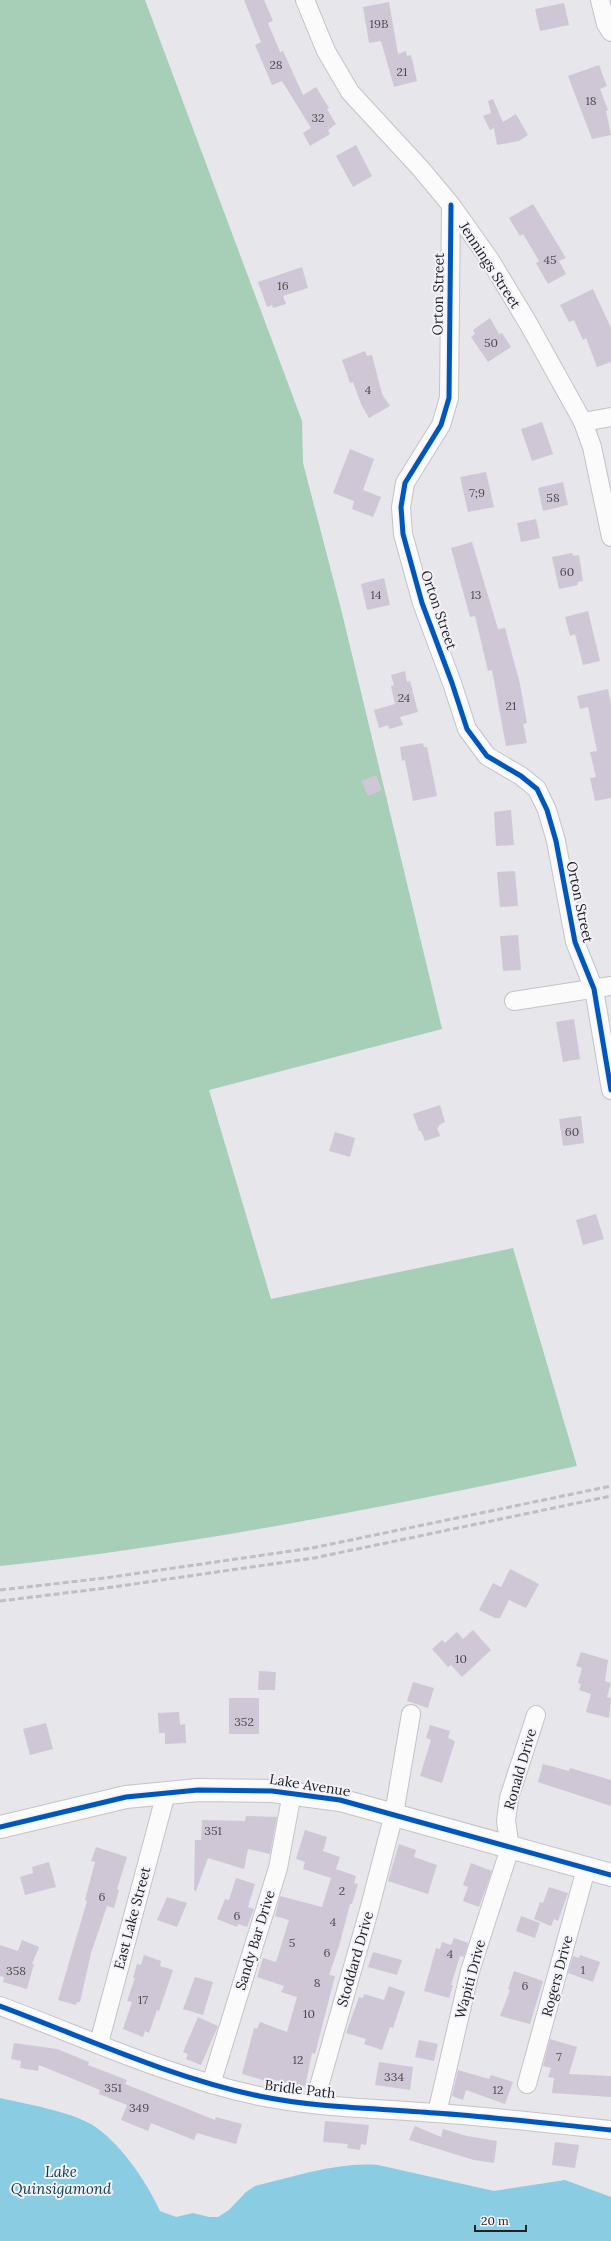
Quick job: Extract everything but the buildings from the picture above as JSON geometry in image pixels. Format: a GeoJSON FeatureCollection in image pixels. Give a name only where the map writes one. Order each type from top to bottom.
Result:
{"type":"FeatureCollection","features":[{"type":"Feature","properties":{"kind":"main road","name":"Lake Avenue"},"geometry":{"type":"LineString","coordinates":[[0,1827],[118,1799],[166,1793],[225,1789],[292,1793],[340,1800],[611,1875]]}},
{"type":"Feature","properties":{"kind":"street","name":"Jennings Street"},"geometry":{"type":"LineString","coordinates":[[305,0],[326,50],[350,92],[421,169],[451,205],[509,292],[583,422],[592,447],[611,537]]}},
{"type":"Feature","properties":{"kind":"street"},"geometry":{"type":"LineString","coordinates":[[600,0],[606,24],[611,32]]}},
{"type":"Feature","properties":{"kind":"street","name":"Orton Street"},"geometry":{"type":"LineString","coordinates":[[451,205],[449,398],[441,425],[405,483],[401,507],[403,534],[424,610],[452,683],[467,729],[487,756],[530,782],[543,799],[556,841],[575,942],[602,987],[611,1090]]}},
{"type":"Feature","properties":{"kind":"street"},"geometry":{"type":"LineString","coordinates":[[583,422],[611,417]]}},
{"type":"Feature","properties":{"kind":"street"},"geometry":{"type":"LineString","coordinates":[[514,1001],[602,987]]}},
{"type":"Feature","properties":{"kind":"street","name":"Stoddard Drive"},"geometry":{"type":"LineString","coordinates":[[314,2104],[368,1914],[394,1814],[411,1714]]}},
{"type":"Feature","properties":{"kind":"street","name":"Ronald Drive"},"geometry":{"type":"LineString","coordinates":[[510,1848],[506,1821],[510,1798],[536,1715]]}},
{"type":"Feature","properties":{"kind":"street","name":"East Lake Street"},"geometry":{"type":"LineString","coordinates":[[99,2043],[166,1793]]}},
{"type":"Feature","properties":{"kind":"street","name":"Sandy Bar Drive"},"geometry":{"type":"LineString","coordinates":[[211,2084],[278,1868],[292,1793]]}},
{"type":"Feature","properties":{"kind":"street","name":"Wapiti Drive"},"geometry":{"type":"LineString","coordinates":[[436,2113],[470,1971],[510,1848]]}},
{"type":"Feature","properties":{"kind":"street","name":"Rogers Drive"},"geometry":{"type":"LineString","coordinates":[[527,2084],[586,1868]]}},
{"type":"Feature","properties":{"kind":"street","name":"Bridle Path"},"geometry":{"type":"LineString","coordinates":[[0,2006],[99,2043],[145,2063],[211,2084],[260,2096],[314,2104],[436,2113],[611,2130]]}},
{"type":"Feature","properties":{"kind":"green space"},"geometry":{"type":"Polygon","coordinates":[[[0,0],[145,0],[302,421],[303,463],[341,609],[442,1029],[209,1090],[271,1299],[513,1248],[577,1466],[290,1524],[146,1547],[0,1566],[0,0]]]}},
{"type":"Feature","properties":{"kind":"water","name":"Lake Quinsigamond"},"geometry":{"type":"Polygon","coordinates":[[[0,2098],[71,2115],[91,2124],[101,2131],[122,2151],[140,2175],[160,2211],[176,2217],[193,2213],[209,2217],[218,2217],[229,2210],[246,2192],[255,2186],[331,2168],[378,2165],[494,2191],[565,2180],[611,2197],[611,2241],[0,2241],[0,2098]]]}},
{"type":"Feature","properties":{"kind":"railway"},"geometry":{"type":"LineString","coordinates":[[0,1590],[105,1578],[312,1548],[611,1486]]}},
{"type":"Feature","properties":{"kind":"railway"},"geometry":{"type":"LineString","coordinates":[[0,1601],[106,1588],[314,1558],[611,1496]]}},
{"type":"Feature","properties":{"kind":"cycle path"},"geometry":{"type":"LineString","coordinates":[[451,205],[449,398],[441,425],[405,483],[401,507],[403,534],[422,603],[452,683],[467,729],[487,756],[521,776],[537,789],[547,810],[556,841],[575,942],[594,989],[611,1090]]}},
{"type":"Feature","properties":{"kind":"cycle path"},"geometry":{"type":"LineString","coordinates":[[0,1827],[126,1797],[198,1790],[272,1791],[340,1800],[611,1875]]}},
{"type":"Feature","properties":{"kind":"cycle path"},"geometry":{"type":"LineString","coordinates":[[0,2006],[160,2068],[226,2088],[259,2096],[303,2103],[479,2116],[611,2130]]}}]}
